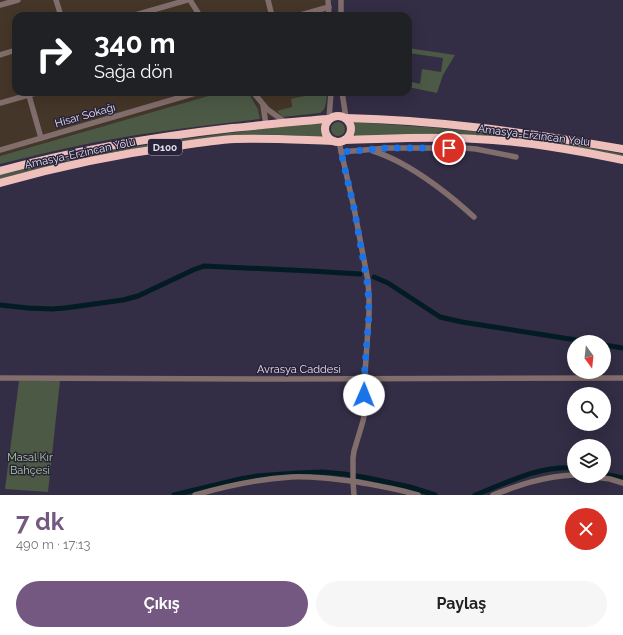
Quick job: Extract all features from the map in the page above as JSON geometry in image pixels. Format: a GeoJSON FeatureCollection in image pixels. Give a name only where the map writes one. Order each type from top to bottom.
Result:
{"type":"FeatureCollection","features":[{"type":"Feature","properties":{"kind":"highway"},"geometry":{"type":"LineString","coordinates":[[337,116],[346,118],[352,129],[349,136],[339,141],[328,137],[325,131],[326,123],[329,119],[337,116]]}},
{"type":"Feature","properties":{"kind":"highway","name":"Amasya-Erzincan Yolu"},"geometry":{"type":"LineString","coordinates":[[346,118],[403,120],[460,125],[561,138],[623,149]]}},
{"type":"Feature","properties":{"kind":"highway","name":"Amasya-Erzincan Yolu"},"geometry":{"type":"LineString","coordinates":[[0,171],[70,153],[126,143],[285,122],[329,119]]}},
{"type":"Feature","properties":{"kind":"highway","name":"Amasya-Erzincan Yolu"},"geometry":{"type":"LineString","coordinates":[[0,183],[99,158],[164,147],[250,139],[339,141],[452,138],[477,139],[555,148],[623,160]]}},
{"type":"Feature","properties":{"kind":"street"},"geometry":{"type":"LineString","coordinates":[[0,5],[18,0]]}},
{"type":"Feature","properties":{"kind":"street"},"geometry":{"type":"LineString","coordinates":[[56,0],[60,12]]}},
{"type":"Feature","properties":{"kind":"street"},"geometry":{"type":"LineString","coordinates":[[146,12],[187,0]]}},
{"type":"Feature","properties":{"kind":"street"},"geometry":{"type":"LineString","coordinates":[[190,0],[198,12]]}},
{"type":"Feature","properties":{"kind":"street"},"geometry":{"type":"LineString","coordinates":[[268,0],[271,12]]}},
{"type":"Feature","properties":{"kind":"street"},"geometry":{"type":"LineString","coordinates":[[328,0],[329,12]]}},
{"type":"Feature","properties":{"kind":"street"},"geometry":{"type":"LineString","coordinates":[[341,0],[341,12]]}},
{"type":"Feature","properties":{"kind":"street"},"geometry":{"type":"LineString","coordinates":[[311,12],[328,7]]}},
{"type":"Feature","properties":{"kind":"street"},"geometry":{"type":"LineString","coordinates":[[0,55],[12,52]]}},
{"type":"Feature","properties":{"kind":"street"},"geometry":{"type":"LineString","coordinates":[[0,103],[22,96]]}},
{"type":"Feature","properties":{"kind":"street"},"geometry":{"type":"LineString","coordinates":[[29,96],[41,138]]}},
{"type":"Feature","properties":{"kind":"street","name":"Hisar Sokağı"},"geometry":{"type":"LineString","coordinates":[[0,150],[185,96]]}},
{"type":"Feature","properties":{"kind":"street"},"geometry":{"type":"LineString","coordinates":[[256,96],[270,112],[285,122]]}},
{"type":"Feature","properties":{"kind":"street"},"geometry":{"type":"LineString","coordinates":[[329,119],[331,96]]}},
{"type":"Feature","properties":{"kind":"street"},"geometry":{"type":"LineString","coordinates":[[343,96],[346,118]]}},
{"type":"Feature","properties":{"kind":"street"},"geometry":{"type":"LineString","coordinates":[[262,104],[266,125]]}},
{"type":"Feature","properties":{"kind":"street"},"geometry":{"type":"LineString","coordinates":[[339,141],[354,208],[368,287],[369,314],[364,379],[365,411],[354,451],[352,467],[354,495]]}},
{"type":"Feature","properties":{"kind":"street"},"geometry":{"type":"LineString","coordinates":[[341,152],[406,148],[464,148],[516,157]]}},
{"type":"Feature","properties":{"kind":"street"},"geometry":{"type":"LineString","coordinates":[[368,150],[387,156],[418,173],[439,188],[474,218]]}},
{"type":"Feature","properties":{"kind":"street","name":"Avrasya Caddesi"},"geometry":{"type":"LineString","coordinates":[[0,378],[623,378]]}},
{"type":"Feature","properties":{"kind":"street"},"geometry":{"type":"LineString","coordinates":[[493,495],[540,479],[555,476],[567,476]]}},
{"type":"Feature","properties":{"kind":"street"},"geometry":{"type":"LineString","coordinates":[[195,495],[233,486],[279,478],[305,477],[353,481],[418,495]]}},
{"type":"Feature","properties":{"kind":"street"},"geometry":{"type":"LineString","coordinates":[[611,479],[623,483]]}},
{"type":"Feature","properties":{"kind":"shaded area"},"geometry":{"type":"Polygon","coordinates":[[[0,0],[325,0],[325,12],[12,12],[12,96],[208,96],[0,156],[0,0]]]}},
{"type":"Feature","properties":{"kind":"shaded area"},"geometry":{"type":"Polygon","coordinates":[[[251,96],[326,96],[325,107],[320,113],[260,119],[260,114],[256,103],[251,96]]]}},
{"type":"Feature","properties":{"kind":"green space"},"geometry":{"type":"Polygon","coordinates":[[[412,49],[455,55],[443,75],[437,93],[412,88],[412,82],[420,84],[422,69],[441,72],[443,58],[412,54],[412,49]]]}},
{"type":"Feature","properties":{"kind":"green space"},"geometry":{"type":"Polygon","coordinates":[[[208,96],[250,96],[258,109],[260,119],[118,138],[0,164],[0,156],[208,96]]]}},
{"type":"Feature","properties":{"kind":"green space"},"geometry":{"type":"Polygon","coordinates":[[[304,96],[327,96],[325,107],[320,113],[283,117],[277,111],[292,107],[291,99],[304,96]]]}},
{"type":"Feature","properties":{"kind":"green space"},"geometry":{"type":"Polygon","coordinates":[[[323,122],[323,137],[265,135],[232,136],[194,140],[98,155],[39,168],[0,179],[0,175],[40,165],[120,149],[241,131],[323,122]]]}},
{"type":"Feature","properties":{"kind":"green space"},"geometry":{"type":"Polygon","coordinates":[[[335,122],[341,122],[345,126],[345,132],[341,136],[335,136],[331,132],[331,126],[335,122]]]}},
{"type":"Feature","properties":{"kind":"green space"},"geometry":{"type":"Polygon","coordinates":[[[354,122],[427,127],[555,141],[623,154],[623,157],[487,136],[442,133],[355,137],[354,122]]]}},
{"type":"Feature","properties":{"kind":"green space","name":"Masal Kır Bahçesi"},"geometry":{"type":"Polygon","coordinates":[[[19,381],[60,381],[48,492],[5,489],[19,381]]]}},
{"type":"Feature","properties":{"kind":"waterway"},"geometry":{"type":"LineString","coordinates":[[0,305],[52,309],[123,300],[138,296],[204,266],[360,274]]}},
{"type":"Feature","properties":{"kind":"waterway"},"geometry":{"type":"LineString","coordinates":[[374,277],[388,283],[440,317],[462,322],[567,339]]}},
{"type":"Feature","properties":{"kind":"waterway"},"geometry":{"type":"LineString","coordinates":[[611,346],[623,348]]}},
{"type":"Feature","properties":{"kind":"waterway"},"geometry":{"type":"LineString","coordinates":[[475,495],[511,480],[536,472],[548,469],[567,468]]}},
{"type":"Feature","properties":{"kind":"waterway"},"geometry":{"type":"LineString","coordinates":[[174,495],[257,476],[323,472],[368,478],[410,487],[435,495]]}},
{"type":"Feature","properties":{"kind":"waterway"},"geometry":{"type":"LineString","coordinates":[[611,475],[623,478]]}},
{"type":"Feature","properties":{"kind":"route"},"geometry":{"type":"LineString","coordinates":[[364,395],[369,297],[366,270],[341,152],[388,148],[449,148]]}}]}
